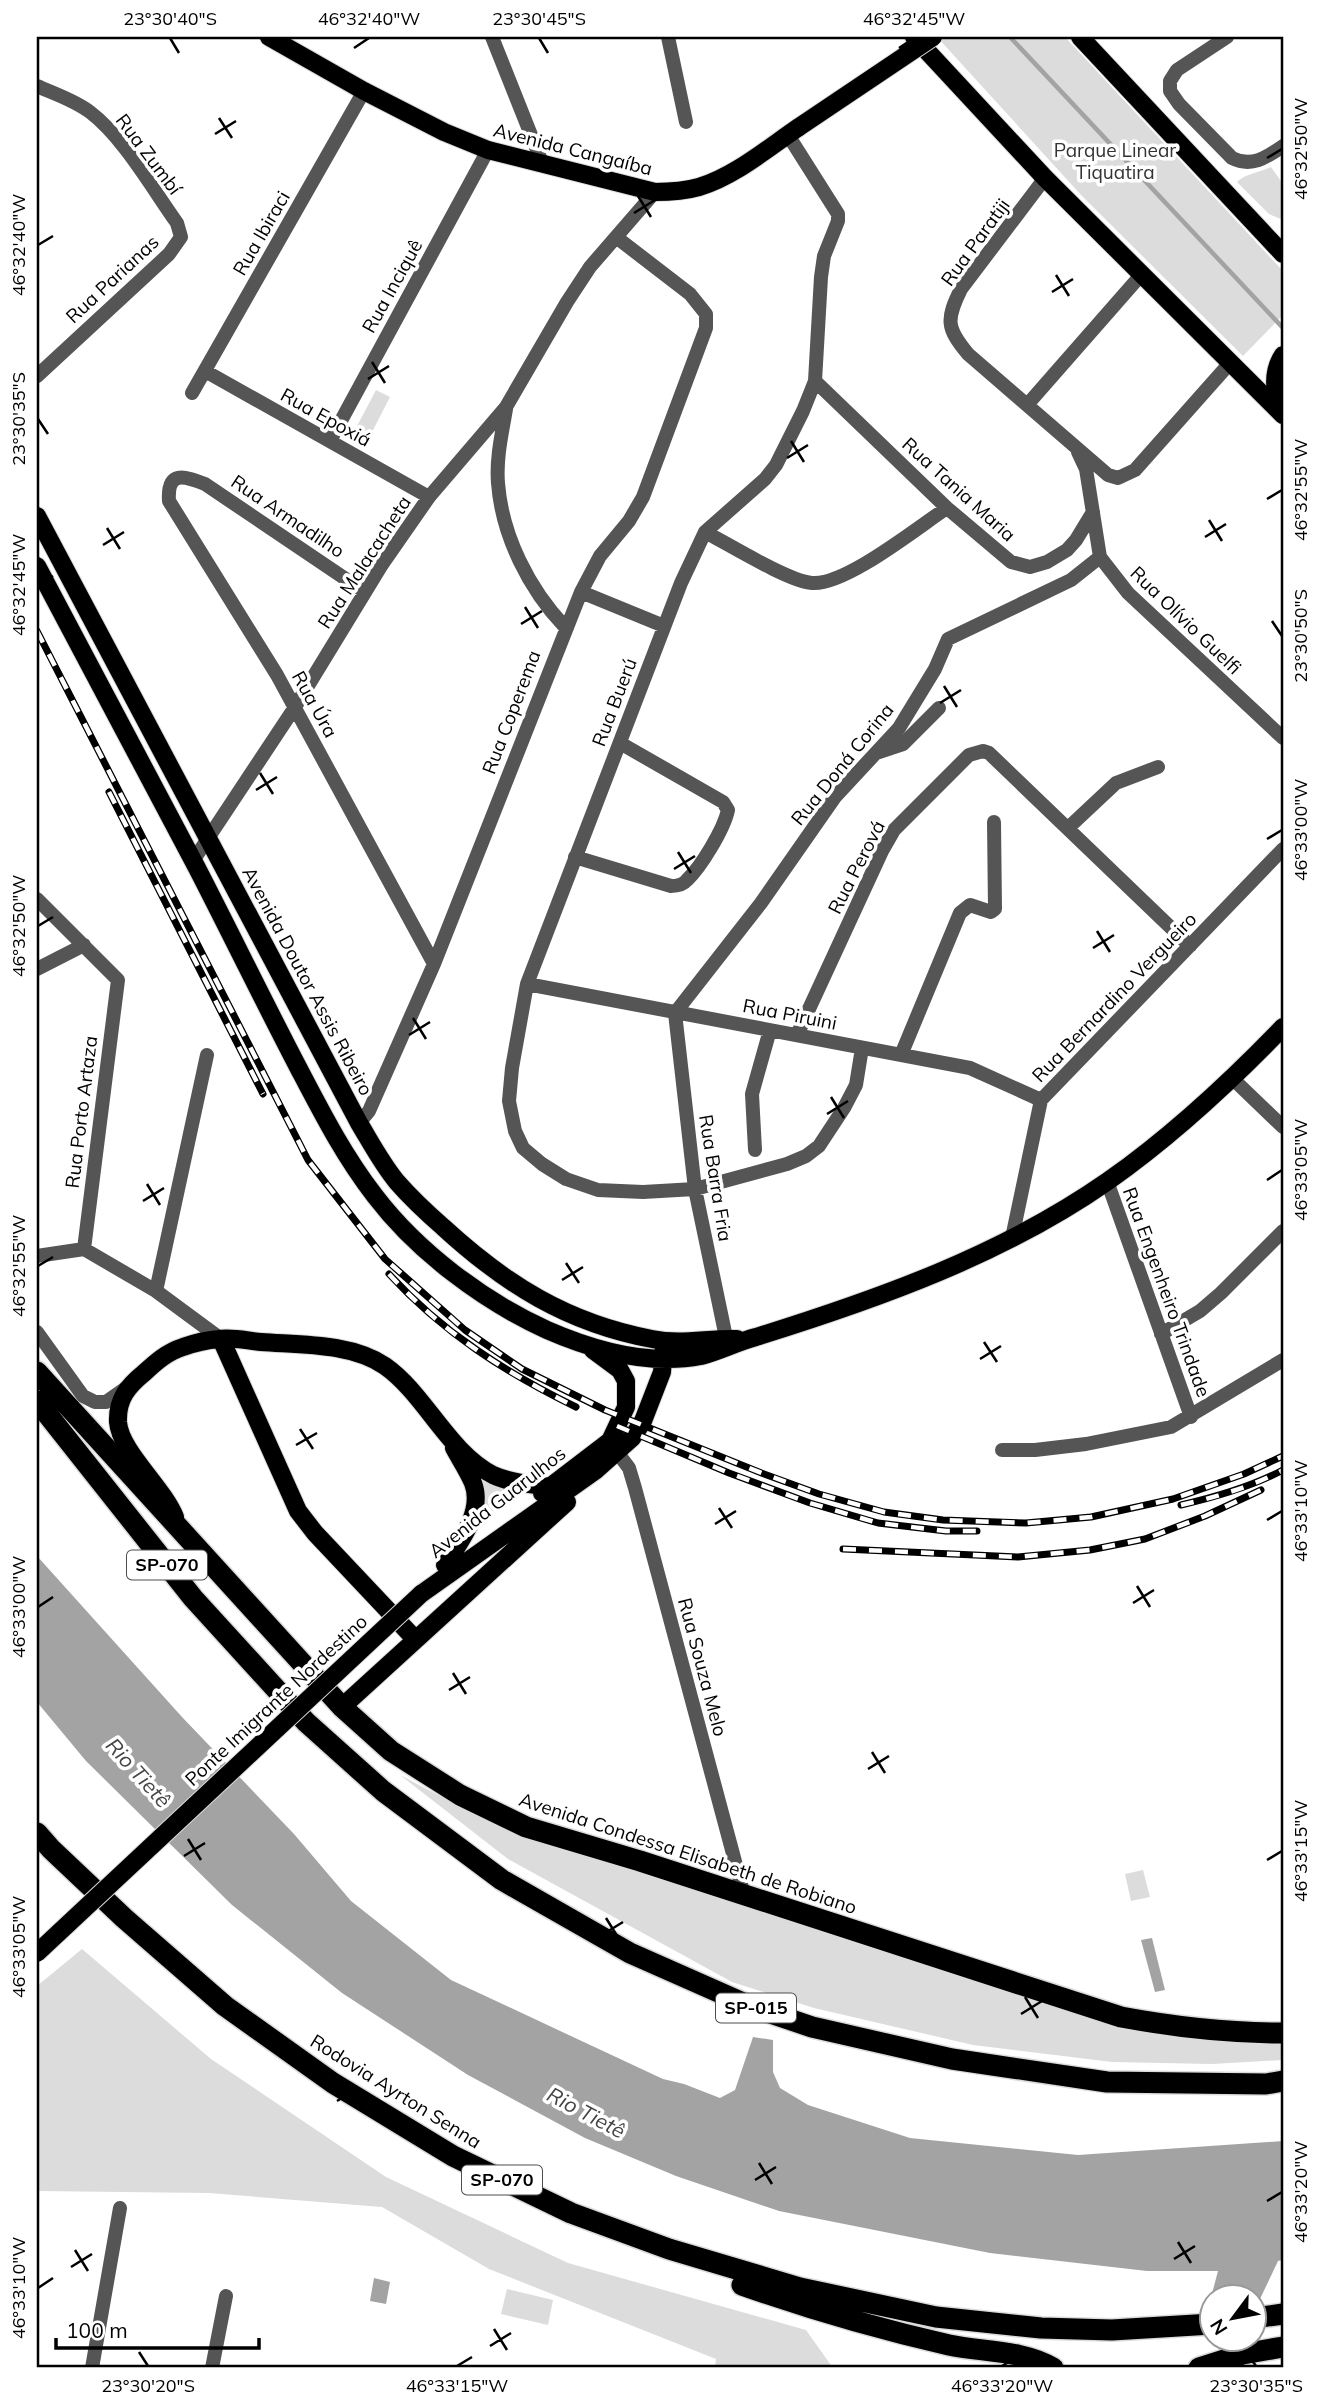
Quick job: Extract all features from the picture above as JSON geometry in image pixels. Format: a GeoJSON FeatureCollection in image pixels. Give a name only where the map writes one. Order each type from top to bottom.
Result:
{"type":"FeatureCollection","features":[{"type":"Feature","properties":{"kind":"highway","name":"Avenida Condessa Elisabeth de Robiano"},"geometry":{"type":"LineString","coordinates":[[37,1372],[342,1707],[391,1751],[460,1795],[526,1827],[1121,2017],[1185,2028],[1283,2033]]}},
{"type":"Feature","properties":{"kind":"highway","name":"SP-070"},"geometry":{"type":"LineString","coordinates":[[37,1401],[193,1598],[306,1722]]}},
{"type":"Feature","properties":{"kind":"highway","name":"SP-015"},"geometry":{"type":"LineString","coordinates":[[306,1722],[383,1791],[502,1880],[630,1952],[750,2006],[812,2027],[952,2059],[1107,2082],[1266,2084],[1283,2081]]}},
{"type":"Feature","properties":{"kind":"highway","name":"Rodovia Ayrton Senna"},"geometry":{"type":"LineString","coordinates":[[41,1839],[124,1918],[225,2006],[333,2083],[453,2157],[571,2213],[669,2249],[800,2288],[936,2317],[1041,2328],[1112,2330],[1198,2325]]}},
{"type":"Feature","properties":{"kind":"highway"},"geometry":{"type":"LineString","coordinates":[[669,2249],[690,2266],[805,2307],[950,2345],[1025,2357],[1044,2362],[1053,2368]]}},
{"type":"Feature","properties":{"kind":"highway"},"geometry":{"type":"LineString","coordinates":[[1199,2368],[1243,2354],[1283,2347]]}},
{"type":"Feature","properties":{"kind":"main road","name":"Avenida Cangaíba"},"geometry":{"type":"LineString","coordinates":[[268,37],[364,91],[444,132],[488,150],[655,192],[699,187],[730,173],[933,37]]}},
{"type":"Feature","properties":{"kind":"main road"},"geometry":{"type":"LineString","coordinates":[[914,37],[1045,178],[1282,413]]}},
{"type":"Feature","properties":{"kind":"main road"},"geometry":{"type":"LineString","coordinates":[[1080,37],[1279,246]]}},
{"type":"Feature","properties":{"kind":"main road"},"geometry":{"type":"LineString","coordinates":[[1281,359],[1275,380],[1282,413]]}},
{"type":"Feature","properties":{"kind":"main road","name":"Avenida Doutor Assis Ribeiro"},"geometry":{"type":"LineString","coordinates":[[37,516],[359,1123],[397,1181],[455,1238],[519,1289],[548,1305],[664,1350]]}},
{"type":"Feature","properties":{"kind":"main road"},"geometry":{"type":"LineString","coordinates":[[37,566],[193,860],[332,1133],[375,1197],[424,1247],[468,1284],[514,1314],[587,1346],[630,1356],[664,1350],[680,1342],[727,1343],[747,1339],[866,1302],[936,1273],[1012,1238],[1107,1181],[1174,1130],[1233,1079],[1283,1029]]}},
{"type":"Feature","properties":{"kind":"main road"},"geometry":{"type":"LineString","coordinates":[[332,1133],[349,1131],[359,1123]]}},
{"type":"Feature","properties":{"kind":"main road"},"geometry":{"type":"LineString","coordinates":[[375,1197],[385,1185],[397,1181]]}},
{"type":"Feature","properties":{"kind":"main road"},"geometry":{"type":"LineString","coordinates":[[221,1339],[298,1511],[315,1533],[415,1639]]}},
{"type":"Feature","properties":{"kind":"main road"},"geometry":{"type":"LineString","coordinates":[[179,1526],[169,1503],[122,1438],[118,1423],[126,1388],[166,1354],[185,1346],[221,1339],[327,1348],[364,1355],[386,1367],[413,1394],[445,1433],[492,1474],[550,1488]]}},
{"type":"Feature","properties":{"kind":"main road"},"geometry":{"type":"LineString","coordinates":[[651,1401],[678,1373],[701,1356],[727,1343]]}},
{"type":"Feature","properties":{"kind":"main road","name":"Avenida Guarulhos"},"geometry":{"type":"LineString","coordinates":[[421,1594],[445,1565],[610,1441],[626,1408],[625,1381],[620,1370],[587,1346]]}},
{"type":"Feature","properties":{"kind":"main road"},"geometry":{"type":"LineString","coordinates":[[664,1350],[676,1360],[701,1356]]}},
{"type":"Feature","properties":{"kind":"main road","name":"Avenida Guarulhos"},"geometry":{"type":"LineString","coordinates":[[421,1594],[595,1471],[632,1438],[643,1421],[662,1371],[664,1350]]}},
{"type":"Feature","properties":{"kind":"main road"},"geometry":{"type":"LineString","coordinates":[[445,1433],[473,1483],[477,1499],[473,1515],[445,1565]]}},
{"type":"Feature","properties":{"kind":"main road","name":"Avenida Guarulhos"},"geometry":{"type":"LineString","coordinates":[[342,1707],[560,1509],[595,1471]]}},
{"type":"Feature","properties":{"kind":"main road","name":"Ponte Imigrante Nordestino"},"geometry":{"type":"LineString","coordinates":[[37,1953],[421,1594]]}},
{"type":"Feature","properties":{"kind":"street"},"geometry":{"type":"LineString","coordinates":[[492,37],[543,165]]}},
{"type":"Feature","properties":{"kind":"street"},"geometry":{"type":"LineString","coordinates":[[668,37],[686,122]]}},
{"type":"Feature","properties":{"kind":"street"},"geometry":{"type":"LineString","coordinates":[[1227,37],[1177,69],[1170,81],[1170,91],[1179,104],[1232,158],[1251,163],[1283,146]]}},
{"type":"Feature","properties":{"kind":"street","name":"Rua Zumbí"},"geometry":{"type":"LineString","coordinates":[[37,86],[71,101],[101,120],[177,223],[181,237]]}},
{"type":"Feature","properties":{"kind":"street","name":"Rua Ibiraci"},"geometry":{"type":"LineString","coordinates":[[192,393],[364,91]]}},
{"type":"Feature","properties":{"kind":"street","name":"Rua Buerú"},"geometry":{"type":"LineString","coordinates":[[793,131],[838,214],[838,221],[824,256],[821,276],[815,381],[776,465],[765,479],[705,532],[681,583],[527,984],[509,1101],[515,1131],[523,1148],[566,1180],[598,1190],[643,1192],[695,1189],[788,1164],[806,1156],[819,1146],[856,1085],[862,1048]]}},
{"type":"Feature","properties":{"kind":"street","name":"Rua Inciquê"},"geometry":{"type":"LineString","coordinates":[[330,441],[488,150]]}},
{"type":"Feature","properties":{"kind":"street","name":"Rua Paratiji"},"geometry":{"type":"LineString","coordinates":[[1045,178],[961,289],[951,309],[949,324],[953,337],[968,354],[1108,475],[1118,478],[1135,470],[1230,363]]}},
{"type":"Feature","properties":{"kind":"street","name":"Rua Malacacheta"},"geometry":{"type":"LineString","coordinates":[[193,860],[295,707],[365,592],[429,497],[506,407],[590,267],[655,192]]}},
{"type":"Feature","properties":{"kind":"street","name":"Rua Parianas"},"geometry":{"type":"LineString","coordinates":[[37,376],[169,254],[181,237]]}},
{"type":"Feature","properties":{"kind":"street","name":"Rua Coperema"},"geometry":{"type":"LineString","coordinates":[[359,1123],[369,1111],[435,964],[580,592],[600,556],[629,522],[643,497],[706,328],[706,314],[700,304],[616,237]]}},
{"type":"Feature","properties":{"kind":"street"},"geometry":{"type":"LineString","coordinates":[[1027,405],[1141,275]]}},
{"type":"Feature","properties":{"kind":"street","name":"Rua Epoxiá"},"geometry":{"type":"LineString","coordinates":[[205,371],[429,497]]}},
{"type":"Feature","properties":{"kind":"street","name":"Rua Tania Maria"},"geometry":{"type":"LineString","coordinates":[[815,381],[947,508],[1011,562],[1030,567],[1047,562],[1067,550],[1093,512]]}},
{"type":"Feature","properties":{"kind":"street"},"geometry":{"type":"LineString","coordinates":[[506,407],[497,482],[501,509],[513,546],[530,580],[548,609],[565,627]]}},
{"type":"Feature","properties":{"kind":"street"},"geometry":{"type":"LineString","coordinates":[[1076,445],[1086,469],[1093,512]]}},
{"type":"Feature","properties":{"kind":"street","name":"Rua Armadilho"},"geometry":{"type":"LineString","coordinates":[[187,477],[205,484],[365,592]]}},
{"type":"Feature","properties":{"kind":"street","name":"Rua Úra"},"geometry":{"type":"LineString","coordinates":[[187,477],[171,482],[168,489],[169,501],[295,707],[435,964]]}},
{"type":"Feature","properties":{"kind":"street"},"geometry":{"type":"LineString","coordinates":[[705,532],[792,577],[810,583],[826,583],[842,577],[947,508]]}},
{"type":"Feature","properties":{"kind":"street","name":"Rua Olívio Guelfi"},"geometry":{"type":"LineString","coordinates":[[1093,512],[1100,557],[1128,593],[1283,738]]}},
{"type":"Feature","properties":{"kind":"street","name":"Rua Doná Corina"},"geometry":{"type":"LineString","coordinates":[[676,1013],[761,903],[835,797],[879,752],[899,727],[935,669],[948,639],[1071,580],[1100,557]]}},
{"type":"Feature","properties":{"kind":"street"},"geometry":{"type":"LineString","coordinates":[[580,592],[664,625]]}},
{"type":"Feature","properties":{"kind":"street"},"geometry":{"type":"LineString","coordinates":[[879,752],[903,744],[939,708]]}},
{"type":"Feature","properties":{"kind":"street"},"geometry":{"type":"LineString","coordinates":[[575,857],[678,886],[699,866],[726,821],[728,810],[723,803],[620,743]]}},
{"type":"Feature","properties":{"kind":"street","name":"Rua Perová"},"geometry":{"type":"LineString","coordinates":[[797,1035],[876,863],[894,830],[969,755],[984,751],[989,753],[1068,828]]}},
{"type":"Feature","properties":{"kind":"street"},"geometry":{"type":"LineString","coordinates":[[1158,766],[1116,783],[1068,828],[1190,946]]}},
{"type":"Feature","properties":{"kind":"street"},"geometry":{"type":"LineString","coordinates":[[901,1055],[960,913],[970,905],[991,912],[995,909],[994,822]]}},
{"type":"Feature","properties":{"kind":"street","name":"Rua Bernardino Vergueiro"},"geometry":{"type":"LineString","coordinates":[[1012,1238],[1041,1100],[1283,849]]}},
{"type":"Feature","properties":{"kind":"street"},"geometry":{"type":"LineString","coordinates":[[37,898],[84,945],[37,969]]}},
{"type":"Feature","properties":{"kind":"street","name":"Rua Porto Artaza"},"geometry":{"type":"LineString","coordinates":[[84,945],[118,980],[84,1249]]}},
{"type":"Feature","properties":{"kind":"street","name":"Rua Piruini"},"geometry":{"type":"LineString","coordinates":[[527,984],[970,1068],[1041,1100]]}},
{"type":"Feature","properties":{"kind":"street","name":"Rua Barra Fria"},"geometry":{"type":"LineString","coordinates":[[676,1013],[695,1189],[727,1343]]}},
{"type":"Feature","properties":{"kind":"street"},"geometry":{"type":"LineString","coordinates":[[755,1150],[752,1094],[769,1030]]}},
{"type":"Feature","properties":{"kind":"street"},"geometry":{"type":"LineString","coordinates":[[156,1292],[207,1055]]}},
{"type":"Feature","properties":{"kind":"street"},"geometry":{"type":"LineString","coordinates":[[1233,1079],[1283,1126]]}},
{"type":"Feature","properties":{"kind":"street","name":"Rua Engenheiro Trindade"},"geometry":{"type":"LineString","coordinates":[[1107,1181],[1191,1417]]}},
{"type":"Feature","properties":{"kind":"street"},"geometry":{"type":"LineString","coordinates":[[1161,1334],[1200,1311],[1283,1231]]}},
{"type":"Feature","properties":{"kind":"street"},"geometry":{"type":"LineString","coordinates":[[37,1256],[84,1249],[156,1292],[221,1339]]}},
{"type":"Feature","properties":{"kind":"street"},"geometry":{"type":"LineString","coordinates":[[37,1332],[83,1396],[95,1402],[106,1402],[126,1388]]}},
{"type":"Feature","properties":{"kind":"street"},"geometry":{"type":"LineString","coordinates":[[1002,1450],[1035,1450],[1086,1444],[1157,1431],[1191,1417],[1283,1360]]}},
{"type":"Feature","properties":{"kind":"street","name":"Rua Souza Melo"},"geometry":{"type":"LineString","coordinates":[[617,1452],[629,1468],[635,1488],[744,1895]]}},
{"type":"Feature","properties":{"kind":"street"},"geometry":{"type":"LineString","coordinates":[[92,2368],[120,2208]]}},
{"type":"Feature","properties":{"kind":"street"},"geometry":{"type":"LineString","coordinates":[[212,2368],[226,2296]]}},
{"type":"Feature","properties":{"kind":"green space","name":"Parque Linear Tiquatira"},"geometry":{"type":"Polygon","coordinates":[[[937,37],[1065,37],[1283,271],[1283,315],[1243,356],[1082,196],[937,37]]]}},
{"type":"Feature","properties":{"kind":"green space"},"geometry":{"type":"Polygon","coordinates":[[[1271,167],[1283,184],[1283,220],[1269,214],[1237,182],[1271,167]]]}},
{"type":"Feature","properties":{"kind":"green space"},"geometry":{"type":"Polygon","coordinates":[[[376,390],[390,397],[371,434],[357,426],[376,390]]]}},
{"type":"Feature","properties":{"kind":"green space"},"geometry":{"type":"Polygon","coordinates":[[[483,1481],[521,1491],[479,1521],[483,1481]]]}},
{"type":"Feature","properties":{"kind":"green space"},"geometry":{"type":"Polygon","coordinates":[[[400,1775],[495,1825],[1121,2029],[1236,2043],[1283,2043],[1283,2060],[1212,2064],[1112,2062],[973,2045],[814,2008],[732,1982],[508,1859],[400,1775]]]}},
{"type":"Feature","properties":{"kind":"green space"},"geometry":{"type":"Polygon","coordinates":[[[1143,1870],[1150,1897],[1131,1901],[1125,1874],[1143,1870]]]}},
{"type":"Feature","properties":{"kind":"green space"},"geometry":{"type":"Polygon","coordinates":[[[82,1949],[211,2059],[386,2177],[568,2263],[806,2330],[833,2368],[715,2368],[716,2359],[489,2269],[382,2207],[209,2193],[37,2191],[37,1986],[82,1949]]]}},
{"type":"Feature","properties":{"kind":"green space"},"geometry":{"type":"Polygon","coordinates":[[[507,2289],[553,2300],[548,2325],[501,2314],[507,2289]]]}},
{"type":"Feature","properties":{"kind":"water","name":"Rio Tietê"},"geometry":{"type":"Polygon","coordinates":[[[37,1556],[182,1717],[294,1834],[351,1901],[451,1980],[663,2079],[720,2098],[735,2090],[753,2037],[773,2040],[773,2072],[780,2088],[808,2105],[910,2138],[1078,2155],[1283,2141],[1283,2260],[1278,2261],[1268,2282],[1215,2282],[1218,2271],[1147,2271],[990,2253],[779,2211],[676,2176],[585,2138],[468,2075],[342,1993],[232,1905],[86,1761],[37,1702],[37,1556]]]}},
{"type":"Feature","properties":{"kind":"water"},"geometry":{"type":"Polygon","coordinates":[[[1152,1938],[1165,1990],[1155,1992],[1141,1940],[1152,1938]]]}},
{"type":"Feature","properties":{"kind":"water"},"geometry":{"type":"Polygon","coordinates":[[[374,2278],[390,2282],[386,2304],[370,2301],[374,2278]]]}},
{"type":"Feature","properties":{"kind":"waterway"},"geometry":{"type":"LineString","coordinates":[[1010,37],[1283,328]]}},
{"type":"Feature","properties":{"kind":"railway"},"geometry":{"type":"LineString","coordinates":[[37,631],[308,1160],[385,1259],[465,1330],[522,1369],[605,1410],[819,1494],[884,1512],[943,1520],[1026,1523],[1091,1517],[1173,1499],[1244,1474],[1283,1456]]}},
{"type":"Feature","properties":{"kind":"railway"},"geometry":{"type":"LineString","coordinates":[[109,792],[263,1094]]}},
{"type":"Feature","properties":{"kind":"railway"},"geometry":{"type":"LineString","coordinates":[[389,1274],[409,1295],[476,1350],[576,1407]]}},
{"type":"Feature","properties":{"kind":"railway"},"geometry":{"type":"LineString","coordinates":[[617,1426],[729,1473],[810,1503],[878,1523],[946,1531],[977,1531]]}},
{"type":"Feature","properties":{"kind":"railway"},"geometry":{"type":"LineString","coordinates":[[1181,1505],[1233,1491],[1283,1470]]}},
{"type":"Feature","properties":{"kind":"railway"},"geometry":{"type":"LineString","coordinates":[[843,1549],[1018,1557],[1090,1550],[1145,1539],[1205,1516],[1261,1490]]}}]}
